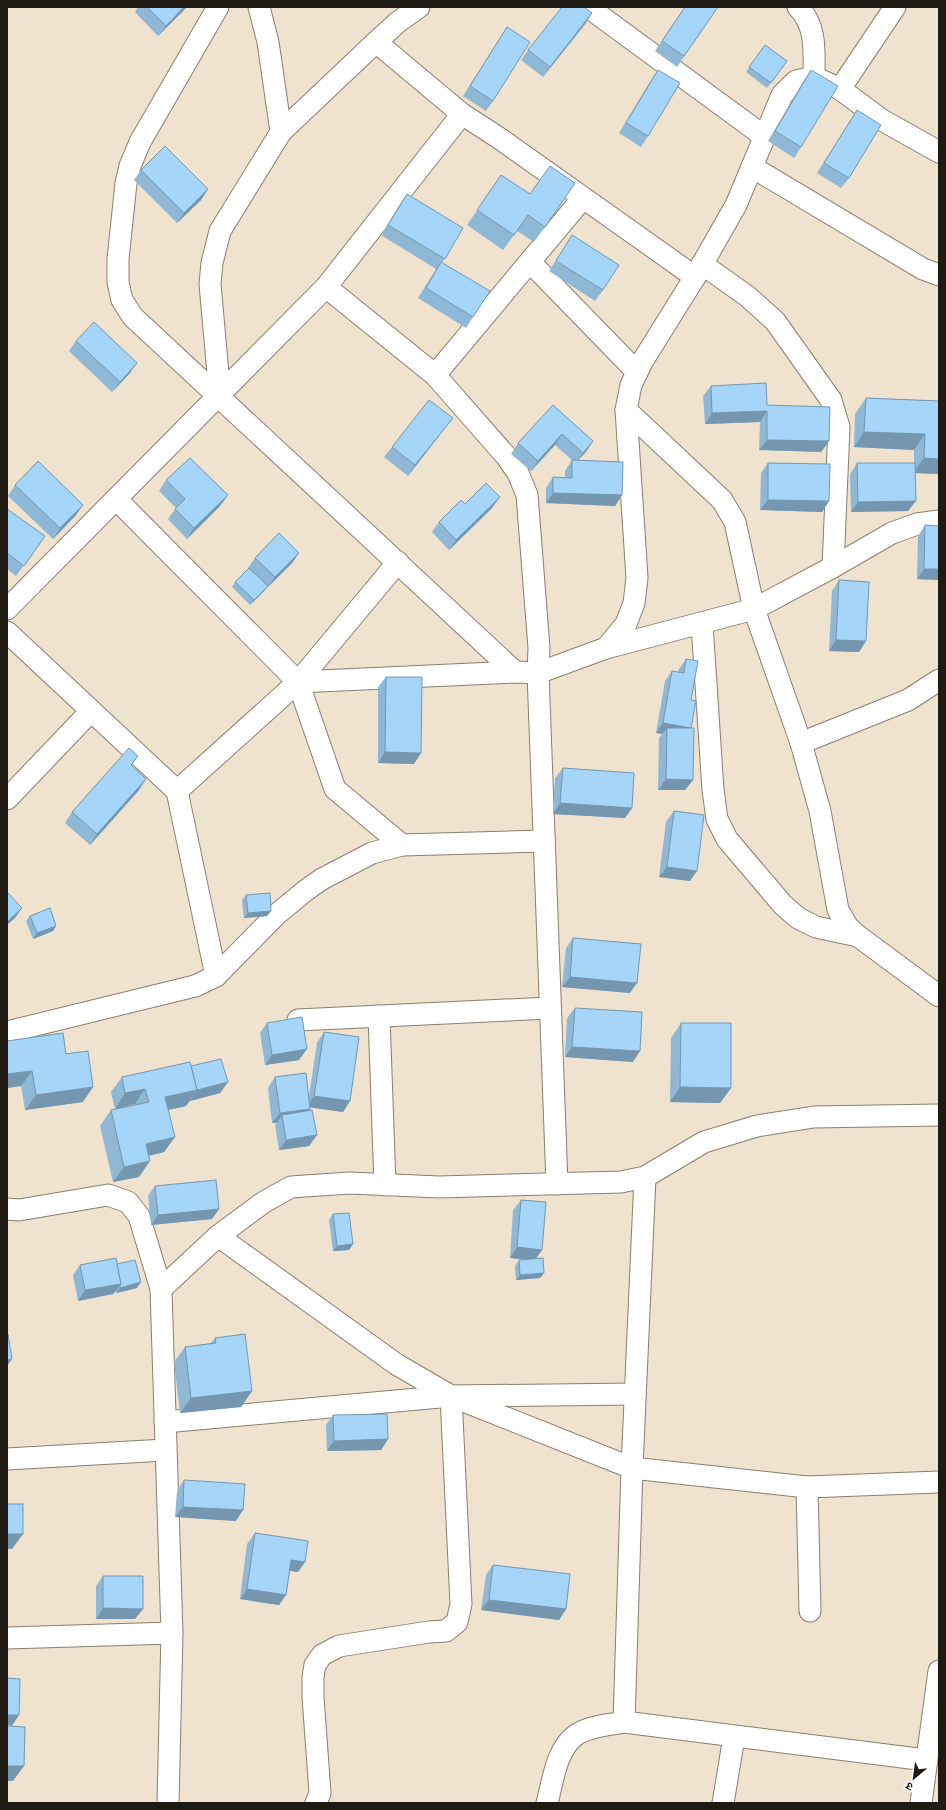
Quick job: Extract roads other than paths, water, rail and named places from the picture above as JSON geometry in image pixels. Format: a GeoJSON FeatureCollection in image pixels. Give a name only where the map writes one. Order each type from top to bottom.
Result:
{"type":"FeatureCollection","features":[{"type":"Feature","properties":{"kind":"street"},"geometry":{"type":"LineString","coordinates":[[218,7],[140,142],[130,166],[126,183],[118,259],[118,282],[122,300],[133,317],[220,396],[515,672]]}},
{"type":"Feature","properties":{"kind":"street"},"geometry":{"type":"LineString","coordinates":[[260,7],[268,42],[281,132]]}},
{"type":"Feature","properties":{"kind":"street"},"geometry":{"type":"LineString","coordinates":[[220,396],[210,284],[220,231],[281,132],[398,22],[419,7]]}},
{"type":"Feature","properties":{"kind":"street"},"geometry":{"type":"LineString","coordinates":[[588,7],[765,137]]}},
{"type":"Feature","properties":{"kind":"street"},"geometry":{"type":"LineString","coordinates":[[798,7],[806,16],[811,25],[814,46],[814,78]]}},
{"type":"Feature","properties":{"kind":"street"},"geometry":{"type":"LineString","coordinates":[[840,89],[895,7]]}},
{"type":"Feature","properties":{"kind":"street"},"geometry":{"type":"LineString","coordinates":[[376,42],[462,114],[583,198],[699,270],[747,296],[775,321],[831,400],[837,413],[839,427],[833,567]]}},
{"type":"Feature","properties":{"kind":"street"},"geometry":{"type":"LineString","coordinates":[[606,648],[626,624],[634,603],[637,578],[626,410],[631,385],[637,372],[699,270],[736,205],[782,95],[796,81],[814,78],[840,89],[882,120],[939,152]]}},
{"type":"Feature","properties":{"kind":"street"},"geometry":{"type":"LineString","coordinates":[[8,607],[220,396],[326,287],[462,114]]}},
{"type":"Feature","properties":{"kind":"street"},"geometry":{"type":"LineString","coordinates":[[752,167],[923,269],[939,275]]}},
{"type":"Feature","properties":{"kind":"street"},"geometry":{"type":"LineString","coordinates":[[435,376],[583,198]]}},
{"type":"Feature","properties":{"kind":"street"},"geometry":{"type":"LineString","coordinates":[[530,262],[637,372]]}},
{"type":"Feature","properties":{"kind":"street"},"geometry":{"type":"LineString","coordinates":[[326,287],[435,376],[506,456],[518,473],[527,495],[538,648],[549,1008],[557,1184]]}},
{"type":"Feature","properties":{"kind":"street"},"geometry":{"type":"LineString","coordinates":[[626,410],[722,500],[735,522],[754,609],[802,743],[820,811],[838,910],[848,927],[858,936],[939,996]]}},
{"type":"Feature","properties":{"kind":"street"},"geometry":{"type":"LineString","coordinates":[[116,499],[298,682],[335,789],[402,845]]}},
{"type":"Feature","properties":{"kind":"street"},"geometry":{"type":"LineString","coordinates":[[298,682],[515,672],[538,673],[606,648],[702,624],[754,609],[833,567],[892,533],[917,524],[939,521]]}},
{"type":"Feature","properties":{"kind":"street"},"geometry":{"type":"LineString","coordinates":[[177,791],[298,682],[398,562]]}},
{"type":"Feature","properties":{"kind":"street"},"geometry":{"type":"LineString","coordinates":[[702,624],[713,790],[717,819],[727,839],[778,899],[798,918],[816,927],[858,936]]}},
{"type":"Feature","properties":{"kind":"street"},"geometry":{"type":"LineString","coordinates":[[7,632],[177,791],[216,976]]}},
{"type":"Feature","properties":{"kind":"street"},"geometry":{"type":"LineString","coordinates":[[802,743],[908,700],[939,680]]}},
{"type":"Feature","properties":{"kind":"street"},"geometry":{"type":"LineString","coordinates":[[7,799],[91,711]]}},
{"type":"Feature","properties":{"kind":"street"},"geometry":{"type":"LineString","coordinates":[[7,1032],[195,986],[216,976],[276,915],[305,891],[322,879],[372,853],[402,845],[544,841]]}},
{"type":"Feature","properties":{"kind":"street"},"geometry":{"type":"LineString","coordinates":[[298,1020],[549,1008]]}},
{"type":"Feature","properties":{"kind":"street"},"geometry":{"type":"LineString","coordinates":[[379,1016],[385,1185]]}},
{"type":"Feature","properties":{"kind":"street"},"geometry":{"type":"LineString","coordinates":[[160,1289],[218,1236],[264,1202],[291,1187],[349,1183],[439,1187],[621,1182],[645,1177],[704,1142],[757,1126],[814,1117],[939,1114]]}},
{"type":"Feature","properties":{"kind":"street"},"geometry":{"type":"LineString","coordinates":[[624,1722],[632,1468],[645,1177]]}},
{"type":"Feature","properties":{"kind":"street"},"geometry":{"type":"LineString","coordinates":[[7,1209],[19,1210],[108,1195],[128,1202],[139,1216],[160,1289],[172,1633],[168,1803]]}},
{"type":"Feature","properties":{"kind":"street"},"geometry":{"type":"LineString","coordinates":[[218,1236],[396,1364],[451,1396],[632,1468],[807,1487],[939,1482]]}},
{"type":"Feature","properties":{"kind":"street"},"geometry":{"type":"LineString","coordinates":[[165,1422],[451,1396],[635,1394]]}},
{"type":"Feature","properties":{"kind":"street"},"geometry":{"type":"LineString","coordinates":[[316,1803],[320,1793],[312,1697],[315,1665],[322,1655],[339,1646],[429,1632],[446,1631],[457,1622],[461,1604],[451,1396]]}},
{"type":"Feature","properties":{"kind":"street"},"geometry":{"type":"LineString","coordinates":[[7,1459],[166,1450]]}},
{"type":"Feature","properties":{"kind":"street"},"geometry":{"type":"LineString","coordinates":[[807,1487],[810,1611]]}},
{"type":"Feature","properties":{"kind":"street"},"geometry":{"type":"LineString","coordinates":[[7,1638],[172,1633]]}},
{"type":"Feature","properties":{"kind":"street"},"geometry":{"type":"LineString","coordinates":[[921,1803],[939,1671]]}},
{"type":"Feature","properties":{"kind":"street"},"geometry":{"type":"LineString","coordinates":[[548,1803],[556,1765],[565,1747],[576,1735],[598,1727],[624,1722],[926,1760]]}},
{"type":"Feature","properties":{"kind":"street"},"geometry":{"type":"LineString","coordinates":[[723,1803],[734,1737]]}}]}
